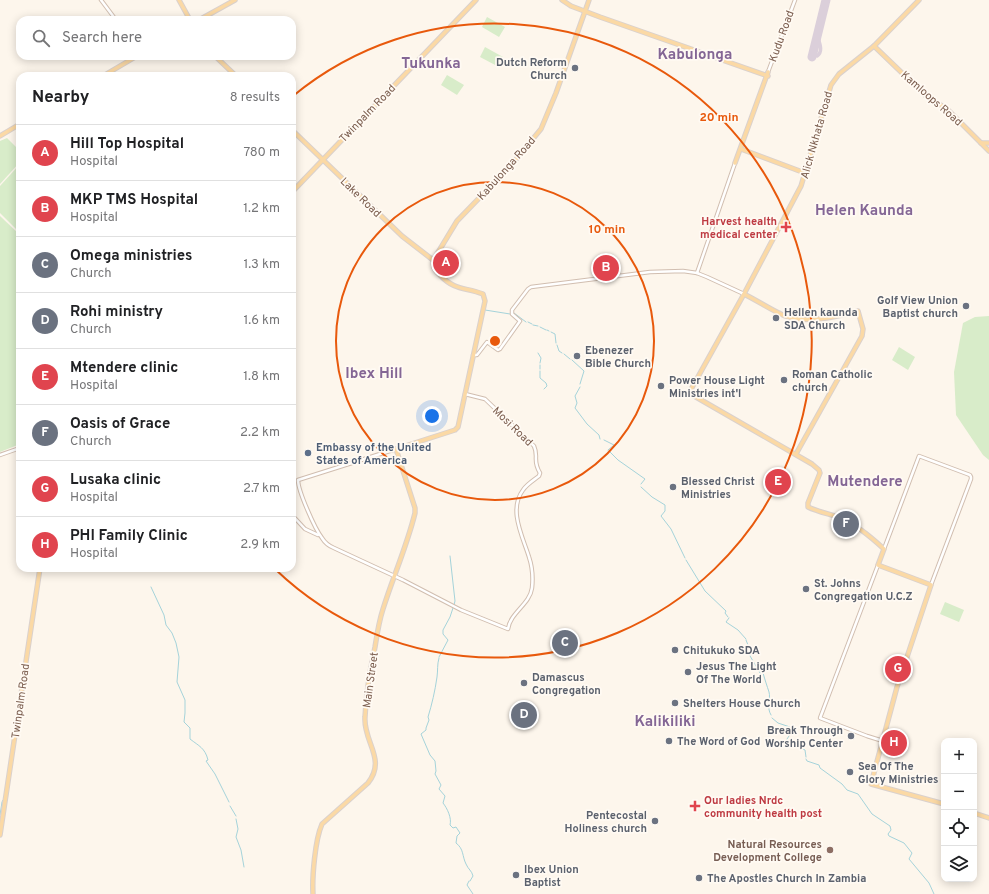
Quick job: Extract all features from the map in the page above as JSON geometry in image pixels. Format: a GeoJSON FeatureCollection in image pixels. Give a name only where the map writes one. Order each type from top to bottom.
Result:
{"type":"FeatureCollection","features":[{"type":"Feature","properties":{"kind":"main road"},"geometry":{"type":"LineString","coordinates":[[179,0],[188,16]]}},
{"type":"Feature","properties":{"kind":"main road"},"geometry":{"type":"LineString","coordinates":[[206,16],[235,0]]}},
{"type":"Feature","properties":{"kind":"main road","name":"Twinpalm Road"},"geometry":{"type":"LineString","coordinates":[[320,158],[325,156],[476,0]]}},
{"type":"Feature","properties":{"kind":"main road"},"geometry":{"type":"LineString","coordinates":[[564,0],[571,6],[767,74]]}},
{"type":"Feature","properties":{"kind":"main road","name":"Kabulonga Road"},"geometry":{"type":"LineString","coordinates":[[433,260],[457,221],[516,160],[540,129],[556,93],[589,0]]}},
{"type":"Feature","properties":{"kind":"main road","name":"Alick Nkhata Road"},"geometry":{"type":"LineString","coordinates":[[796,454],[689,393],[744,294],[801,186],[830,86],[839,74],[874,46],[919,0]]}},
{"type":"Feature","properties":{"kind":"main road","name":"Kamloops Road"},"geometry":{"type":"LineString","coordinates":[[874,46],[925,95],[947,109],[987,150]]}},
{"type":"Feature","properties":{"kind":"main road"},"geometry":{"type":"LineString","coordinates":[[110,72],[130,60]]}},
{"type":"Feature","properties":{"kind":"main road"},"geometry":{"type":"LineString","coordinates":[[219,60],[232,72]]}},
{"type":"Feature","properties":{"kind":"main road","name":"Kudu Road"},"geometry":{"type":"LineString","coordinates":[[736,162],[767,74]]}},
{"type":"Feature","properties":{"kind":"main road"},"geometry":{"type":"LineString","coordinates":[[0,136],[16,126]]}},
{"type":"Feature","properties":{"kind":"main road","name":"Lake Road"},"geometry":{"type":"LineString","coordinates":[[296,134],[407,241],[433,260]]}},
{"type":"Feature","properties":{"kind":"main road"},"geometry":{"type":"LineString","coordinates":[[979,141],[984,144],[989,144],[987,150]]}},
{"type":"Feature","properties":{"kind":"main road"},"geometry":{"type":"LineString","coordinates":[[741,148],[806,172]]}},
{"type":"Feature","properties":{"kind":"main road"},"geometry":{"type":"LineString","coordinates":[[741,148],[806,172]]}},
{"type":"Feature","properties":{"kind":"main road"},"geometry":{"type":"LineString","coordinates":[[736,162],[742,152],[748,151]]}},
{"type":"Feature","properties":{"kind":"main road"},"geometry":{"type":"LineString","coordinates":[[296,188],[319,164],[320,158]]}},
{"type":"Feature","properties":{"kind":"main road"},"geometry":{"type":"LineString","coordinates":[[319,164],[325,163]]}},
{"type":"Feature","properties":{"kind":"main road"},"geometry":{"type":"LineString","coordinates":[[396,449],[456,429],[459,423],[485,301],[484,296],[478,292],[450,285],[434,269],[433,260]]}},
{"type":"Feature","properties":{"kind":"main road"},"geometry":{"type":"LineString","coordinates":[[744,294],[781,314],[806,320],[820,319],[858,311],[863,329],[862,336],[796,454],[820,471],[808,507],[842,518],[884,549],[878,565],[931,585],[897,687],[871,784],[941,803]]}},
{"type":"Feature","properties":{"kind":"main road","name":"Main Street"},"geometry":{"type":"LineString","coordinates":[[313,894],[313,875],[320,829],[328,819],[368,783],[376,769],[376,758],[367,732],[365,717],[371,667],[379,626],[415,511],[396,449]]}},
{"type":"Feature","properties":{"kind":"main road","name":"Twinpalm Road"},"geometry":{"type":"LineString","coordinates":[[0,835],[39,572]]}},
{"type":"Feature","properties":{"kind":"main road"},"geometry":{"type":"LineString","coordinates":[[977,814],[989,818]]}},
{"type":"Feature","properties":{"kind":"street"},"geometry":{"type":"LineString","coordinates":[[101,0],[113,16]]}},
{"type":"Feature","properties":{"kind":"street","name":"Kudu Road"},"geometry":{"type":"LineString","coordinates":[[767,74],[795,0]]}},
{"type":"Feature","properties":{"kind":"street","name":"Kudu Road"},"geometry":{"type":"LineString","coordinates":[[696,273],[736,162]]}},
{"type":"Feature","properties":{"kind":"street"},"geometry":{"type":"LineString","coordinates":[[473,355],[477,354],[487,342],[498,350],[500,349],[520,321],[512,314],[512,310],[529,288],[656,271],[683,271],[696,273],[744,294]]}},
{"type":"Feature","properties":{"kind":"street","name":"Mosi Road"},"geometry":{"type":"LineString","coordinates":[[394,576],[461,610],[508,629],[510,622],[532,590],[532,574],[529,558],[520,529],[517,507],[522,491],[540,475],[536,466],[536,449],[485,399],[465,394]]}},
{"type":"Feature","properties":{"kind":"street"},"geometry":{"type":"LineString","coordinates":[[0,455],[16,449]]}},
{"type":"Feature","properties":{"kind":"street"},"geometry":{"type":"LineString","coordinates":[[394,576],[331,547],[321,537],[316,531],[298,480],[396,449]]}},
{"type":"Feature","properties":{"kind":"street"},"geometry":{"type":"LineString","coordinates":[[884,549],[919,456],[971,476],[931,585]]}},
{"type":"Feature","properties":{"kind":"street"},"geometry":{"type":"LineString","coordinates":[[296,519],[305,529],[316,531]]}},
{"type":"Feature","properties":{"kind":"street"},"geometry":{"type":"LineString","coordinates":[[878,565],[820,718],[883,741]]}},
{"type":"Feature","properties":{"kind":"green space"},"geometry":{"type":"Polygon","coordinates":[[[487,17],[505,27],[499,37],[482,27],[487,17]]]}},
{"type":"Feature","properties":{"kind":"green space"},"geometry":{"type":"Polygon","coordinates":[[[485,47],[503,57],[497,66],[480,57],[485,47]]]}},
{"type":"Feature","properties":{"kind":"green space"},"geometry":{"type":"Polygon","coordinates":[[[447,75],[464,85],[457,95],[441,85],[447,75]]]}},
{"type":"Feature","properties":{"kind":"green space"},"geometry":{"type":"Polygon","coordinates":[[[7,138],[16,147],[16,166],[0,184],[0,141],[7,138]]]}},
{"type":"Feature","properties":{"kind":"green space"},"geometry":{"type":"Polygon","coordinates":[[[16,168],[16,229],[0,213],[0,186],[16,168]]]}},
{"type":"Feature","properties":{"kind":"green space"},"geometry":{"type":"Polygon","coordinates":[[[0,216],[16,231],[16,446],[0,452],[0,216]]]}},
{"type":"Feature","properties":{"kind":"green space"},"geometry":{"type":"Polygon","coordinates":[[[989,316],[989,460],[983,455],[956,415],[954,372],[963,323],[975,317],[989,316]]]}},
{"type":"Feature","properties":{"kind":"green space"},"geometry":{"type":"Polygon","coordinates":[[[899,347],[915,357],[908,370],[892,360],[899,347]]]}},
{"type":"Feature","properties":{"kind":"green space"},"geometry":{"type":"Polygon","coordinates":[[[945,602],[964,610],[959,622],[940,614],[945,602]]]}},
{"type":"Feature","properties":{"kind":"waterway"},"geometry":{"type":"LineString","coordinates":[[485,310],[510,314]]}},
{"type":"Feature","properties":{"kind":"waterway"},"geometry":{"type":"LineString","coordinates":[[514,313],[526,322]]}},
{"type":"Feature","properties":{"kind":"waterway"},"geometry":{"type":"LineString","coordinates":[[528,322],[532,324]]}},
{"type":"Feature","properties":{"kind":"waterway"},"geometry":{"type":"LineString","coordinates":[[533,325],[538,326]]}},
{"type":"Feature","properties":{"kind":"waterway"},"geometry":{"type":"LineString","coordinates":[[540,327],[546,330]]}},
{"type":"Feature","properties":{"kind":"waterway"},"geometry":{"type":"LineString","coordinates":[[551,332],[555,334],[556,343]]}},
{"type":"Feature","properties":{"kind":"waterway"},"geometry":{"type":"LineString","coordinates":[[557,345],[559,351],[562,353]]}},
{"type":"Feature","properties":{"kind":"waterway"},"geometry":{"type":"LineString","coordinates":[[538,353],[541,358],[540,363]]}},
{"type":"Feature","properties":{"kind":"waterway"},"geometry":{"type":"LineString","coordinates":[[564,354],[570,359]]}},
{"type":"Feature","properties":{"kind":"waterway"},"geometry":{"type":"LineString","coordinates":[[572,360],[584,371],[580,384]]}},
{"type":"Feature","properties":{"kind":"waterway"},"geometry":{"type":"LineString","coordinates":[[540,371],[540,378],[546,383],[547,386],[544,389]]}},
{"type":"Feature","properties":{"kind":"waterway"},"geometry":{"type":"LineString","coordinates":[[580,387],[575,396],[577,403],[575,408],[587,424],[599,435],[600,439]]}},
{"type":"Feature","properties":{"kind":"waterway"},"geometry":{"type":"LineString","coordinates":[[604,440],[614,445],[608,450]]}},
{"type":"Feature","properties":{"kind":"waterway"},"geometry":{"type":"LineString","coordinates":[[609,451],[618,460],[645,479],[641,484]]}},
{"type":"Feature","properties":{"kind":"waterway"},"geometry":{"type":"LineString","coordinates":[[641,487],[652,497],[665,505],[665,511],[661,516],[671,529],[685,558]]}},
{"type":"Feature","properties":{"kind":"waterway"},"geometry":{"type":"LineString","coordinates":[[450,556],[455,601],[454,605]]}},
{"type":"Feature","properties":{"kind":"waterway"},"geometry":{"type":"LineString","coordinates":[[686,560],[705,591],[726,611],[725,613],[728,617]]}},
{"type":"Feature","properties":{"kind":"waterway"},"geometry":{"type":"LineString","coordinates":[[151,587],[164,615],[166,625],[172,633],[176,643],[179,657],[177,682],[185,700],[184,722],[190,728],[190,739],[205,753],[208,760],[206,761],[215,774],[229,802]]}},
{"type":"Feature","properties":{"kind":"waterway"},"geometry":{"type":"LineString","coordinates":[[439,657],[448,640],[443,634],[443,630],[453,608]]}},
{"type":"Feature","properties":{"kind":"waterway"},"geometry":{"type":"LineString","coordinates":[[729,618],[726,622],[738,630],[746,639]]}},
{"type":"Feature","properties":{"kind":"waterway"},"geometry":{"type":"LineString","coordinates":[[746,640],[748,645],[746,649],[760,673],[763,673],[769,692],[769,709],[771,715]]}},
{"type":"Feature","properties":{"kind":"waterway"},"geometry":{"type":"LineString","coordinates":[[439,658],[435,687],[428,717],[429,720],[426,730],[421,734],[430,755],[435,761],[435,774],[441,785],[439,789],[445,796],[443,803],[450,816],[450,825],[453,828],[456,827],[460,833],[457,836],[456,843],[462,850],[466,864],[473,876],[470,881]]}},
{"type":"Feature","properties":{"kind":"waterway"},"geometry":{"type":"LineString","coordinates":[[772,718],[778,723],[790,727],[791,733],[785,742],[790,746],[792,744],[805,750],[806,757]]}},
{"type":"Feature","properties":{"kind":"waterway"},"geometry":{"type":"LineString","coordinates":[[806,759],[807,761],[819,765],[820,768],[842,784],[847,790],[858,794],[872,814],[890,826],[891,830],[888,834],[889,836],[904,843],[912,853],[909,859],[929,883],[934,894]]}},
{"type":"Feature","properties":{"kind":"waterway"},"geometry":{"type":"LineString","coordinates":[[0,815],[2,802],[5,800]]}},
{"type":"Feature","properties":{"kind":"waterway"},"geometry":{"type":"LineString","coordinates":[[230,806],[236,816]]}},
{"type":"Feature","properties":{"kind":"waterway"},"geometry":{"type":"LineString","coordinates":[[236,819],[238,829],[236,837],[241,850],[244,867]]}},
{"type":"Feature","properties":{"kind":"waterway"},"geometry":{"type":"LineString","coordinates":[[469,881],[467,885],[473,894]]}},
{"type":"Feature","properties":{"kind":"taxiway"},"geometry":{"type":"LineString","coordinates":[[812,54],[817,56],[821,49],[817,35]]}},
{"type":"Feature","properties":{"kind":"runway"},"geometry":{"type":"LineString","coordinates":[[812,57],[826,0]]}},
{"type":"Feature","properties":{"kind":"place","name":"Dutch Reform Church"},"geometry":{"type":"Point","coordinates":[575,68]}},
{"type":"Feature","properties":{"kind":"place","name":"Harvest health medical center"},"geometry":{"type":"Point","coordinates":[786,227]}},
{"type":"Feature","properties":{"kind":"place","name":"Hill Top Hospital"},"geometry":{"type":"Point","coordinates":[446,263]}},
{"type":"Feature","properties":{"kind":"place","name":"MKP TMS Hospital"},"geometry":{"type":"Point","coordinates":[606,268]}},
{"type":"Feature","properties":{"kind":"place","name":"Golf View Union Baptist church"},"geometry":{"type":"Point","coordinates":[966,306]}},
{"type":"Feature","properties":{"kind":"place","name":"Hellen kaunda SDA Church"},"geometry":{"type":"Point","coordinates":[776,318]}},
{"type":"Feature","properties":{"kind":"place","name":"Ebenezer Bible Church"},"geometry":{"type":"Point","coordinates":[577,356]}},
{"type":"Feature","properties":{"kind":"place","name":"Roman Catholic church"},"geometry":{"type":"Point","coordinates":[784,380]}},
{"type":"Feature","properties":{"kind":"place","name":"Power House Light Ministries int'l"},"geometry":{"type":"Point","coordinates":[661,386]}},
{"type":"Feature","properties":{"kind":"place","name":"Embassy of the United States of America"},"geometry":{"type":"Point","coordinates":[308,453]}},
{"type":"Feature","properties":{"kind":"place","name":"Mtendere clinic"},"geometry":{"type":"Point","coordinates":[778,482]}},
{"type":"Feature","properties":{"kind":"place","name":"Blessed Christ Ministries"},"geometry":{"type":"Point","coordinates":[673,487]}},
{"type":"Feature","properties":{"kind":"place","name":"Oasis of Grace"},"geometry":{"type":"Point","coordinates":[846,524]}},
{"type":"Feature","properties":{"kind":"place","name":"St. Johns Congregation U.C.Z"},"geometry":{"type":"Point","coordinates":[806,589]}},
{"type":"Feature","properties":{"kind":"place","name":"Omega ministries"},"geometry":{"type":"Point","coordinates":[565,643]}},
{"type":"Feature","properties":{"kind":"place","name":"Chitukuko SDA"},"geometry":{"type":"Point","coordinates":[675,650]}},
{"type":"Feature","properties":{"kind":"place","name":"Lusaka clinic"},"geometry":{"type":"Point","coordinates":[898,669]}},
{"type":"Feature","properties":{"kind":"place","name":"Jesus The Light Of The World"},"geometry":{"type":"Point","coordinates":[688,672]}},
{"type":"Feature","properties":{"kind":"place","name":"Damascus Congregation"},"geometry":{"type":"Point","coordinates":[524,683]}},
{"type":"Feature","properties":{"kind":"place","name":"Shelters House Church"},"geometry":{"type":"Point","coordinates":[675,703]}},
{"type":"Feature","properties":{"kind":"place","name":"Rohi ministry"},"geometry":{"type":"Point","coordinates":[524,715]}},
{"type":"Feature","properties":{"kind":"place","name":"Break Through Worship Center"},"geometry":{"type":"Point","coordinates":[851,736]}},
{"type":"Feature","properties":{"kind":"place","name":"The Word of God"},"geometry":{"type":"Point","coordinates":[669,741]}},
{"type":"Feature","properties":{"kind":"place","name":"PHI Family Clinic"},"geometry":{"type":"Point","coordinates":[894,743]}},
{"type":"Feature","properties":{"kind":"place","name":"Sea Of The Glory Ministries"},"geometry":{"type":"Point","coordinates":[850,772]}},
{"type":"Feature","properties":{"kind":"place","name":"Our ladies Nrdc community health post"},"geometry":{"type":"Point","coordinates":[695,806]}},
{"type":"Feature","properties":{"kind":"place","name":"Pentecostal Holiness church"},"geometry":{"type":"Point","coordinates":[655,821]}},
{"type":"Feature","properties":{"kind":"place","name":"Natural Resources Development College"},"geometry":{"type":"Point","coordinates":[830,850]}},
{"type":"Feature","properties":{"kind":"place","name":"Ibex Union Baptist"},"geometry":{"type":"Point","coordinates":[516,875]}},
{"type":"Feature","properties":{"kind":"place","name":"The Apostles Church In Zambia"},"geometry":{"type":"Point","coordinates":[699,878]}},
{"type":"Feature","properties":{"kind":"district","name":"Kabulonga"},"geometry":{"type":"Point","coordinates":[695,54]}},
{"type":"Feature","properties":{"kind":"district","name":"Tukunka"},"geometry":{"type":"Point","coordinates":[431,63]}},
{"type":"Feature","properties":{"kind":"district","name":"Helen Kaunda"},"geometry":{"type":"Point","coordinates":[864,210]}},
{"type":"Feature","properties":{"kind":"district","name":"Ibex Hill"},"geometry":{"type":"Point","coordinates":[374,373]}},
{"type":"Feature","properties":{"kind":"district","name":"Mutendere"},"geometry":{"type":"Point","coordinates":[865,481]}},
{"type":"Feature","properties":{"kind":"district","name":"Kalikiliki"},"geometry":{"type":"Point","coordinates":[665,721]}}]}
